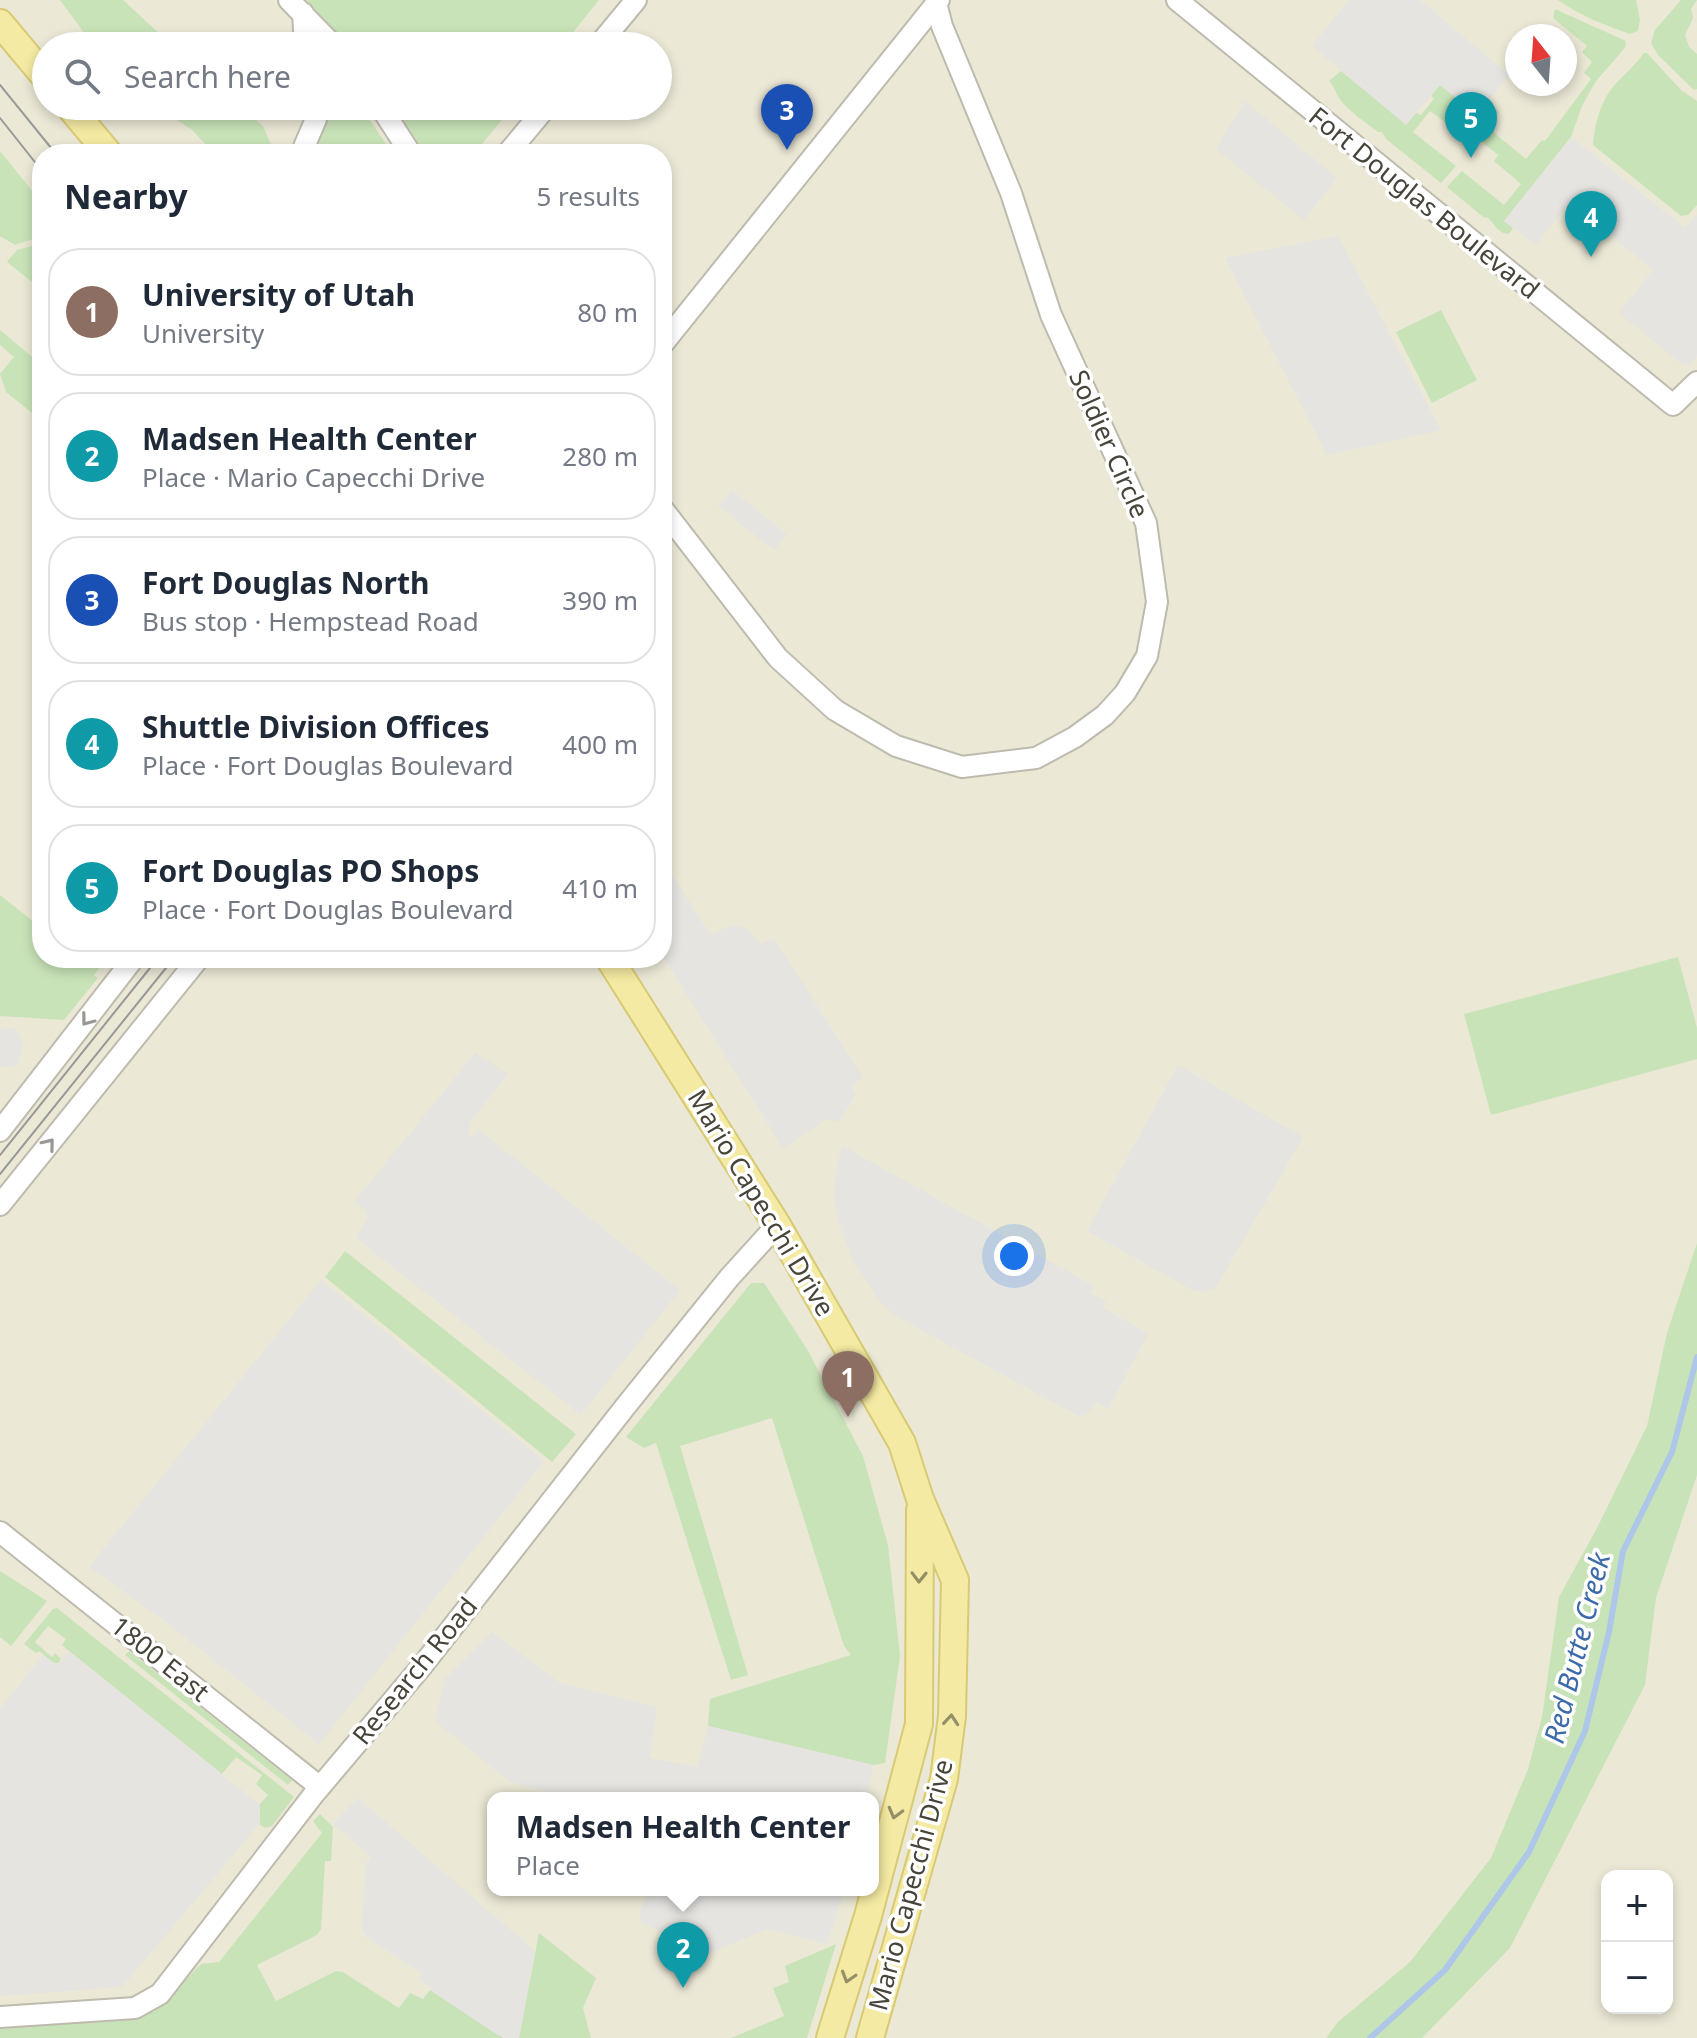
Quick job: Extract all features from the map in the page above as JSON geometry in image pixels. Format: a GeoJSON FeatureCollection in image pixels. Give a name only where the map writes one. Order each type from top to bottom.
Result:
{"type":"FeatureCollection","features":[{"type":"Feature","properties":{"kind":"main road"},"geometry":{"type":"LineString","coordinates":[[0,23],[32,61]]}},
{"type":"Feature","properties":{"kind":"main road"},"geometry":{"type":"LineString","coordinates":[[81,120],[101,144]]}},
{"type":"Feature","properties":{"kind":"main road","name":"Mario Capecchi Drive"},"geometry":{"type":"LineString","coordinates":[[615,968],[777,1225],[902,1443],[920,1499],[955,1580],[952,1716],[944,1779],[870,2038]]}},
{"type":"Feature","properties":{"kind":"main road","name":"Mario Capecchi Drive"},"geometry":{"type":"LineString","coordinates":[[879,1875],[919,1724],[920,1499]]}},
{"type":"Feature","properties":{"kind":"main road","name":"Mario Capecchi Drive"},"geometry":{"type":"LineString","coordinates":[[830,2038],[873,1896]]}},
{"type":"Feature","properties":{"kind":"main road"},"geometry":{"type":"LineString","coordinates":[[878,2038],[891,1958]]}},
{"type":"Feature","properties":{"kind":"street"},"geometry":{"type":"LineString","coordinates":[[610,32],[636,0]]}},
{"type":"Feature","properties":{"kind":"street","name":"Fort Douglas Boulevard"},"geometry":{"type":"LineString","coordinates":[[1177,0],[1673,405],[1697,382]]}},
{"type":"Feature","properties":{"kind":"street"},"geometry":{"type":"LineString","coordinates":[[672,333],[937,2]]}},
{"type":"Feature","properties":{"kind":"street","name":"Soldier Circle"},"geometry":{"type":"LineString","coordinates":[[672,521],[778,658],[835,710],[896,746],[962,767],[1036,758],[1075,737],[1105,715],[1125,693],[1147,656],[1157,602],[1146,523],[1051,315],[1011,193],[942,26],[937,2]]}},
{"type":"Feature","properties":{"kind":"street"},"geometry":{"type":"LineString","coordinates":[[296,6],[302,32]]}},
{"type":"Feature","properties":{"kind":"street"},"geometry":{"type":"LineString","coordinates":[[296,6],[321,32]]}},
{"type":"Feature","properties":{"kind":"street"},"geometry":{"type":"LineString","coordinates":[[305,144],[316,120]]}},
{"type":"Feature","properties":{"kind":"street"},"geometry":{"type":"LineString","coordinates":[[389,120],[405,144]]}},
{"type":"Feature","properties":{"kind":"street"},"geometry":{"type":"LineString","coordinates":[[515,144],[535,120]]}},
{"type":"Feature","properties":{"kind":"street"},"geometry":{"type":"LineString","coordinates":[[0,1131],[126,968]]}},
{"type":"Feature","properties":{"kind":"street"},"geometry":{"type":"LineString","coordinates":[[0,1205],[191,968]]}},
{"type":"Feature","properties":{"kind":"street","name":"Research Road"},"geometry":{"type":"LineString","coordinates":[[0,2017],[135,2008],[160,1994],[320,1787],[422,1666],[723,1285],[777,1225]]}},
{"type":"Feature","properties":{"kind":"street","name":"1800 East"},"geometry":{"type":"LineString","coordinates":[[0,1532],[320,1787]]}},
{"type":"Feature","properties":{"kind":"shaded area"},"geometry":{"type":"Polygon","coordinates":[[[0,0],[1697,0],[1697,2038],[0,2038],[0,0]]]}},
{"type":"Feature","properties":{"kind":"shaded area"},"geometry":{"type":"Polygon","coordinates":[[[1349,0],[1420,0],[1505,72],[1505,80],[1477,115],[1440,85],[1406,125],[1312,46],[1349,0]]]}},
{"type":"Feature","properties":{"kind":"shaded area"},"geometry":{"type":"Polygon","coordinates":[[[1245,101],[1337,178],[1304,220],[1216,149],[1245,101]]]}},
{"type":"Feature","properties":{"kind":"shaded area"},"geometry":{"type":"Polygon","coordinates":[[[1571,137],[1685,228],[1697,215],[1697,356],[1690,365],[1682,364],[1619,313],[1653,270],[1571,202],[1536,244],[1504,221],[1571,137]]]}},
{"type":"Feature","properties":{"kind":"shaded area"},"geometry":{"type":"Polygon","coordinates":[[[1338,236],[1441,430],[1327,455],[1225,258],[1338,236]]]}},
{"type":"Feature","properties":{"kind":"shaded area"},"geometry":{"type":"Polygon","coordinates":[[[732,490],[787,534],[774,550],[718,506],[732,490]]]}},
{"type":"Feature","properties":{"kind":"shaded area"},"geometry":{"type":"Polygon","coordinates":[[[672,875],[710,934],[733,925],[747,929],[761,944],[774,938],[863,1078],[851,1085],[856,1095],[839,1121],[825,1120],[783,1148],[670,968],[672,875]]]}},
{"type":"Feature","properties":{"kind":"shaded area"},"geometry":{"type":"Polygon","coordinates":[[[15,1028],[23,1044],[17,1066],[0,1067],[0,1029],[15,1028]]]}},
{"type":"Feature","properties":{"kind":"shaded area"},"geometry":{"type":"Polygon","coordinates":[[[475,1053],[508,1074],[470,1122],[468,1137],[479,1130],[680,1290],[581,1415],[356,1238],[368,1217],[355,1201],[475,1053]]]}},
{"type":"Feature","properties":{"kind":"shaded area"},"geometry":{"type":"Polygon","coordinates":[[[1178,1065],[1303,1137],[1215,1288],[1203,1292],[1192,1290],[1087,1231],[1178,1065]]]}},
{"type":"Feature","properties":{"kind":"shaded area"},"geometry":{"type":"Polygon","coordinates":[[[842,1146],[1094,1286],[1090,1293],[1106,1301],[1103,1308],[1148,1334],[1108,1409],[1096,1402],[1086,1415],[1079,1416],[899,1318],[882,1304],[852,1258],[839,1224],[834,1198],[836,1169],[842,1146]]]}},
{"type":"Feature","properties":{"kind":"shaded area"},"geometry":{"type":"Polygon","coordinates":[[[321,1280],[544,1461],[319,1744],[162,1619],[89,1567],[321,1280]]]}},
{"type":"Feature","properties":{"kind":"shaded area"},"geometry":{"type":"Polygon","coordinates":[[[492,1632],[560,1683],[657,1707],[650,1758],[698,1767],[708,1726],[873,1765],[868,1792],[549,1792],[510,1782],[435,1721],[445,1679],[492,1632]]]}},
{"type":"Feature","properties":{"kind":"shaded area"},"geometry":{"type":"Polygon","coordinates":[[[69,1651],[260,1805],[260,1823],[122,1987],[0,1996],[0,1709],[43,1655],[57,1665],[69,1651]]]}},
{"type":"Feature","properties":{"kind":"shaded area"},"geometry":{"type":"Polygon","coordinates":[[[358,1798],[535,1951],[519,2038],[504,2038],[493,2032],[430,1990],[431,1987],[419,1979],[422,1974],[366,1937],[362,1930],[366,1863],[371,1857],[333,1824],[358,1798]]]}},
{"type":"Feature","properties":{"kind":"shaded area"},"geometry":{"type":"Polygon","coordinates":[[[646,1896],[842,1896],[827,1944],[767,1929],[706,1955],[642,1922],[639,1913],[646,1896]]]}},
{"type":"Feature","properties":{"kind":"green space"},"geometry":{"type":"Polygon","coordinates":[[[60,0],[123,0],[158,32],[84,32],[60,0]]]}},
{"type":"Feature","properties":{"kind":"green space"},"geometry":{"type":"Polygon","coordinates":[[[306,0],[599,0],[573,32],[337,32],[306,0]]]}},
{"type":"Feature","properties":{"kind":"green space"},"geometry":{"type":"Polygon","coordinates":[[[1558,0],[1636,0],[1640,20],[1638,31],[1630,34],[1611,27],[1558,0]]]}},
{"type":"Feature","properties":{"kind":"green space"},"geometry":{"type":"Polygon","coordinates":[[[1681,0],[1697,0],[1691,9],[1693,18],[1685,35],[1689,47],[1697,54],[1697,89],[1694,90],[1658,55],[1651,43],[1655,30],[1681,0]]]}},
{"type":"Feature","properties":{"kind":"green space"},"geometry":{"type":"Polygon","coordinates":[[[1555,9],[1626,41],[1625,48],[1596,81],[1582,106],[1571,137],[1504,221],[1513,228],[1509,234],[1499,231],[1488,218],[1447,187],[1462,171],[1504,205],[1521,184],[1494,161],[1498,155],[1463,127],[1458,132],[1430,111],[1413,132],[1456,166],[1441,183],[1386,139],[1382,132],[1352,112],[1329,81],[1341,71],[1406,124],[1416,113],[1421,115],[1434,99],[1431,95],[1440,85],[1476,114],[1487,102],[1499,112],[1487,127],[1526,159],[1542,140],[1545,141],[1591,79],[1584,73],[1592,62],[1582,52],[1587,46],[1577,38],[1577,24],[1560,24],[1553,18],[1555,9]]]}},
{"type":"Feature","properties":{"kind":"green space"},"geometry":{"type":"Polygon","coordinates":[[[1644,53],[1681,90],[1697,101],[1697,205],[1688,215],[1681,216],[1593,145],[1597,119],[1607,95],[1644,53]]]}},
{"type":"Feature","properties":{"kind":"green space"},"geometry":{"type":"Polygon","coordinates":[[[177,120],[256,120],[263,126],[271,144],[205,144],[177,120]]]}},
{"type":"Feature","properties":{"kind":"green space"},"geometry":{"type":"Polygon","coordinates":[[[322,120],[370,120],[386,144],[316,144],[322,120]]]}},
{"type":"Feature","properties":{"kind":"green space"},"geometry":{"type":"Polygon","coordinates":[[[403,120],[502,120],[482,144],[419,144],[403,120]]]}},
{"type":"Feature","properties":{"kind":"green space"},"geometry":{"type":"Polygon","coordinates":[[[0,151],[32,191],[32,239],[15,245],[0,236],[0,151]]]}},
{"type":"Feature","properties":{"kind":"green space"},"geometry":{"type":"Polygon","coordinates":[[[32,246],[32,282],[7,262],[17,250],[32,246]]]}},
{"type":"Feature","properties":{"kind":"green space"},"geometry":{"type":"Polygon","coordinates":[[[1441,310],[1477,380],[1432,403],[1396,332],[1441,310]]]}},
{"type":"Feature","properties":{"kind":"green space"},"geometry":{"type":"Polygon","coordinates":[[[0,330],[32,357],[32,413],[6,392],[0,374],[14,357],[0,345],[0,330]]]}},
{"type":"Feature","properties":{"kind":"green space"},"geometry":{"type":"Polygon","coordinates":[[[0,895],[32,920],[32,968],[99,968],[94,975],[98,978],[64,1020],[0,1016],[0,895]]]}},
{"type":"Feature","properties":{"kind":"green space"},"geometry":{"type":"Polygon","coordinates":[[[1678,957],[1697,1028],[1697,1059],[1491,1115],[1464,1014],[1678,957]]]}},
{"type":"Feature","properties":{"kind":"green space"},"geometry":{"type":"Polygon","coordinates":[[[1697,1243],[1697,1475],[1656,1598],[1645,1685],[1510,1948],[1422,2038],[1326,2038],[1338,2022],[1410,1962],[1491,1858],[1528,1769],[1542,1717],[1559,1597],[1647,1426],[1667,1333],[1697,1243]]]}},
{"type":"Feature","properties":{"kind":"green space"},"geometry":{"type":"Polygon","coordinates":[[[345,1251],[576,1434],[552,1462],[325,1277],[345,1251]]]}},
{"type":"Feature","properties":{"kind":"green space"},"geometry":{"type":"Polygon","coordinates":[[[751,1283],[764,1283],[807,1349],[863,1456],[888,1545],[900,1656],[885,1763],[873,1765],[708,1726],[710,1699],[851,1655],[844,1646],[772,1418],[680,1446],[748,1675],[731,1680],[656,1443],[644,1448],[626,1437],[751,1283]]]}},
{"type":"Feature","properties":{"kind":"green space"},"geometry":{"type":"Polygon","coordinates":[[[0,1571],[47,1601],[11,1646],[0,1637],[0,1571]]]}},
{"type":"Feature","properties":{"kind":"green space"},"geometry":{"type":"Polygon","coordinates":[[[57,1608],[294,1797],[272,1826],[265,1828],[253,1820],[254,1811],[268,1795],[256,1784],[262,1775],[236,1757],[222,1774],[62,1645],[66,1639],[48,1626],[35,1642],[52,1657],[55,1653],[61,1659],[58,1663],[24,1644],[57,1608]]]}},
{"type":"Feature","properties":{"kind":"green space"},"geometry":{"type":"Polygon","coordinates":[[[129,1651],[292,1780],[288,1785],[125,1655],[129,1651]]]}},
{"type":"Feature","properties":{"kind":"green space"},"geometry":{"type":"Polygon","coordinates":[[[320,1814],[333,1827],[331,1861],[325,1861],[321,1929],[317,1935],[257,1965],[276,2001],[336,1971],[343,1972],[399,2008],[410,1993],[423,1999],[430,1990],[504,2038],[0,2038],[0,2029],[120,2019],[155,2011],[201,1964],[219,1962],[322,1833],[313,1821],[320,1814]]]}},
{"type":"Feature","properties":{"kind":"green space"},"geometry":{"type":"Polygon","coordinates":[[[539,1933],[596,1978],[583,2008],[591,2038],[519,2038],[539,1933]]]}},
{"type":"Feature","properties":{"kind":"green space"},"geometry":{"type":"Polygon","coordinates":[[[836,1944],[807,2038],[731,2038],[784,2016],[773,1988],[789,1982],[785,1966],[836,1944]]]}},
{"type":"Feature","properties":{"kind":"waterway","name":"Red Butte Creek"},"geometry":{"type":"LineString","coordinates":[[1370,2038],[1445,1970],[1529,1852],[1585,1731],[1609,1632],[1623,1551],[1672,1452],[1697,1357]]}},
{"type":"Feature","properties":{"kind":"tram line"},"geometry":{"type":"LineString","coordinates":[[0,85],[48,144]]}},
{"type":"Feature","properties":{"kind":"tram line"},"geometry":{"type":"LineString","coordinates":[[0,118],[32,158]]}},
{"type":"Feature","properties":{"kind":"tram line"},"geometry":{"type":"LineString","coordinates":[[0,1155],[150,968]]}},
{"type":"Feature","properties":{"kind":"tram line"},"geometry":{"type":"LineString","coordinates":[[0,1174],[166,968]]}},
{"type":"Feature","properties":{"kind":"place","name":"Fort Douglas North"},"geometry":{"type":"Point","coordinates":[787,150]}},
{"type":"Feature","properties":{"kind":"place","name":"Fort Douglas PO Shops"},"geometry":{"type":"Point","coordinates":[1471,158]}},
{"type":"Feature","properties":{"kind":"place","name":"Shuttle Division Offices"},"geometry":{"type":"Point","coordinates":[1591,257]}},
{"type":"Feature","properties":{"kind":"place","name":"University of Utah"},"geometry":{"type":"Point","coordinates":[848,1417]}},
{"type":"Feature","properties":{"kind":"place","name":"Madsen Health Center"},"geometry":{"type":"Point","coordinates":[683,1988]}}]}
